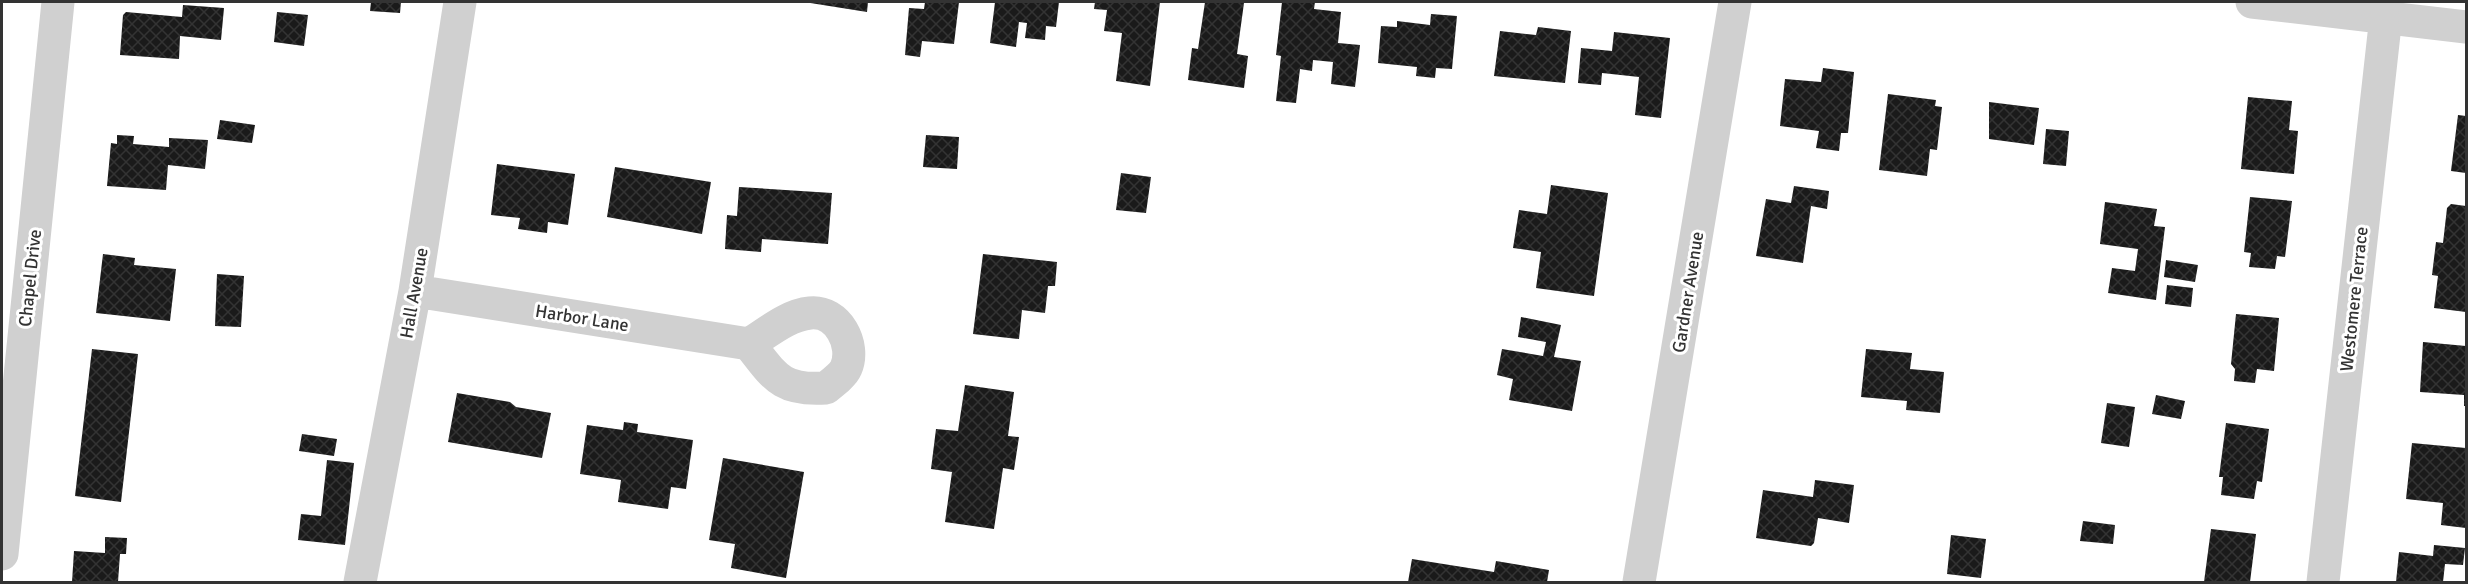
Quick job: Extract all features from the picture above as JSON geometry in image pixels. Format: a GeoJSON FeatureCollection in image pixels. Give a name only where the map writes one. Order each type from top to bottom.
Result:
{"type":"FeatureCollection","features":[{"type":"Feature","properties":{"kind":"street","name":"Chapel Drive"},"geometry":{"type":"LineString","coordinates":[[2,554],[58,2]]}},
{"type":"Feature","properties":{"kind":"street","name":"Hall Avenue"},"geometry":{"type":"LineString","coordinates":[[360,582],[415,291],[460,2]]}},
{"type":"Feature","properties":{"kind":"street","name":"Gardner Avenue"},"geometry":{"type":"LineString","coordinates":[[1640,582],[1735,2]]}},
{"type":"Feature","properties":{"kind":"street"},"geometry":{"type":"LineString","coordinates":[[2252,2],[2466,27]]}},
{"type":"Feature","properties":{"kind":"street","name":"Westomere Terrace"},"geometry":{"type":"LineString","coordinates":[[2323,582],[2386,16]]}},
{"type":"Feature","properties":{"kind":"street","name":"Harbor Lane"},"geometry":{"type":"LineString","coordinates":[[415,291],[748,344]]}},
{"type":"Feature","properties":{"kind":"building"},"geometry":{"type":"Polygon","coordinates":[[[371,2],[401,2],[400,13],[370,11],[371,2]]]}},
{"type":"Feature","properties":{"kind":"building"},"geometry":{"type":"Polygon","coordinates":[[[804,2],[868,2],[867,12],[804,2]]]}},
{"type":"Feature","properties":{"kind":"building"},"geometry":{"type":"Polygon","coordinates":[[[925,2],[959,2],[954,44],[922,41],[920,57],[905,55],[909,8],[924,9],[925,2]]]}},
{"type":"Feature","properties":{"kind":"building"},"geometry":{"type":"Polygon","coordinates":[[[995,2],[1059,2],[1056,27],[1046,26],[1045,40],[1025,38],[1027,23],[1019,22],[1016,47],[990,43],[995,2]]]}},
{"type":"Feature","properties":{"kind":"building"},"geometry":{"type":"Polygon","coordinates":[[[1095,2],[1160,2],[1150,86],[1116,81],[1122,33],[1104,31],[1107,10],[1094,9],[1095,2]]]}},
{"type":"Feature","properties":{"kind":"building"},"geometry":{"type":"Polygon","coordinates":[[[1205,2],[1244,3],[1237,54],[1248,56],[1244,88],[1188,80],[1192,48],[1198,49],[1205,2]]]}},
{"type":"Feature","properties":{"kind":"building"},"geometry":{"type":"Polygon","coordinates":[[[1282,2],[1315,2],[1314,9],[1341,12],[1338,43],[1360,45],[1355,87],[1331,84],[1333,62],[1313,60],[1312,71],[1300,69],[1296,103],[1276,101],[1281,56],[1276,55],[1282,2]]]}},
{"type":"Feature","properties":{"kind":"building"},"geometry":{"type":"Polygon","coordinates":[[[183,5],[224,8],[221,40],[180,36],[179,59],[120,55],[123,15],[126,12],[182,17],[183,5]]]}},
{"type":"Feature","properties":{"kind":"building"},"geometry":{"type":"Polygon","coordinates":[[[277,12],[308,15],[304,46],[274,42],[277,12]]]}},
{"type":"Feature","properties":{"kind":"building"},"geometry":{"type":"Polygon","coordinates":[[[1431,14],[1457,16],[1452,69],[1436,68],[1435,78],[1416,76],[1417,67],[1378,63],[1381,26],[1397,27],[1397,21],[1430,25],[1431,14]]]}},
{"type":"Feature","properties":{"kind":"building"},"geometry":{"type":"Polygon","coordinates":[[[1538,27],[1571,31],[1565,83],[1494,76],[1500,31],[1536,35],[1538,27]]]}},
{"type":"Feature","properties":{"kind":"building"},"geometry":{"type":"Polygon","coordinates":[[[1614,32],[1670,38],[1661,118],[1635,115],[1639,77],[1602,73],[1601,85],[1578,83],[1581,48],[1612,51],[1614,32]]]}},
{"type":"Feature","properties":{"kind":"building"},"geometry":{"type":"Polygon","coordinates":[[[1823,68],[1854,72],[1848,133],[1841,133],[1839,151],[1816,148],[1819,131],[1780,126],[1785,79],[1821,82],[1823,68]]]}},
{"type":"Feature","properties":{"kind":"building"},"geometry":{"type":"Polygon","coordinates":[[[1888,94],[1936,100],[1935,106],[1942,107],[1937,150],[1930,149],[1927,176],[1879,170],[1888,94]]]}},
{"type":"Feature","properties":{"kind":"building"},"geometry":{"type":"Polygon","coordinates":[[[2248,97],[2292,101],[2289,130],[2298,131],[2294,174],[2241,169],[2248,97]]]}},
{"type":"Feature","properties":{"kind":"building"},"geometry":{"type":"Polygon","coordinates":[[[1989,102],[2039,108],[2034,145],[1989,139],[1989,102]]]}},
{"type":"Feature","properties":{"kind":"building"},"geometry":{"type":"Polygon","coordinates":[[[2458,115],[2466,116],[2466,173],[2451,171],[2458,115]]]}},
{"type":"Feature","properties":{"kind":"building"},"geometry":{"type":"Polygon","coordinates":[[[220,120],[255,125],[252,143],[217,139],[220,120]]]}},
{"type":"Feature","properties":{"kind":"building"},"geometry":{"type":"Polygon","coordinates":[[[2046,129],[2069,131],[2066,166],[2043,164],[2046,129]]]}},
{"type":"Feature","properties":{"kind":"building"},"geometry":{"type":"Polygon","coordinates":[[[117,135],[134,136],[133,144],[169,147],[169,138],[208,140],[205,169],[168,165],[166,190],[107,186],[111,143],[117,144],[117,135]]]}},
{"type":"Feature","properties":{"kind":"building"},"geometry":{"type":"Polygon","coordinates":[[[926,135],[959,137],[957,169],[923,167],[926,135]]]}},
{"type":"Feature","properties":{"kind":"building"},"geometry":{"type":"Polygon","coordinates":[[[497,164],[575,174],[568,225],[548,222],[547,233],[518,229],[520,218],[491,215],[497,164]]]}},
{"type":"Feature","properties":{"kind":"building"},"geometry":{"type":"Polygon","coordinates":[[[615,167],[711,182],[702,234],[607,217],[615,167]]]}},
{"type":"Feature","properties":{"kind":"building"},"geometry":{"type":"Polygon","coordinates":[[[1121,173],[1151,177],[1146,213],[1116,210],[1121,173]]]}},
{"type":"Feature","properties":{"kind":"building"},"geometry":{"type":"Polygon","coordinates":[[[1551,185],[1608,193],[1594,296],[1536,288],[1541,252],[1513,248],[1519,210],[1547,214],[1551,185]]]}},
{"type":"Feature","properties":{"kind":"building"},"geometry":{"type":"Polygon","coordinates":[[[1794,186],[1829,191],[1827,209],[1811,206],[1803,263],[1756,256],[1766,199],[1791,203],[1794,186]]]}},
{"type":"Feature","properties":{"kind":"building"},"geometry":{"type":"Polygon","coordinates":[[[739,187],[832,193],[828,244],[762,239],[761,252],[725,249],[727,215],[737,216],[739,187]]]}},
{"type":"Feature","properties":{"kind":"building"},"geometry":{"type":"Polygon","coordinates":[[[2250,197],[2292,201],[2285,257],[2277,256],[2275,269],[2249,267],[2251,253],[2244,252],[2250,197]]]}},
{"type":"Feature","properties":{"kind":"building"},"geometry":{"type":"Polygon","coordinates":[[[2105,202],[2157,209],[2154,226],[2165,227],[2156,300],[2108,293],[2112,268],[2135,271],[2138,249],[2100,244],[2105,202]]]}},
{"type":"Feature","properties":{"kind":"building"},"geometry":{"type":"Polygon","coordinates":[[[2451,204],[2466,206],[2466,312],[2434,308],[2438,276],[2432,275],[2436,242],[2443,243],[2447,208],[2451,204]]]}},
{"type":"Feature","properties":{"kind":"building"},"geometry":{"type":"Polygon","coordinates":[[[103,254],[135,258],[134,265],[176,269],[170,321],[96,313],[103,254]]]}},
{"type":"Feature","properties":{"kind":"building"},"geometry":{"type":"Polygon","coordinates":[[[983,254],[1057,262],[1055,286],[1048,286],[1045,313],[1022,310],[1019,339],[973,334],[983,254]]]}},
{"type":"Feature","properties":{"kind":"building"},"geometry":{"type":"Polygon","coordinates":[[[2166,260],[2198,265],[2195,282],[2164,277],[2166,260]]]}},
{"type":"Feature","properties":{"kind":"building"},"geometry":{"type":"Polygon","coordinates":[[[217,274],[244,276],[241,327],[215,326],[217,274]]]}},
{"type":"Feature","properties":{"kind":"building"},"geometry":{"type":"Polygon","coordinates":[[[2167,285],[2193,288],[2191,307],[2165,304],[2167,285]]]}},
{"type":"Feature","properties":{"kind":"building"},"geometry":{"type":"Polygon","coordinates":[[[2236,314],[2279,318],[2274,371],[2257,369],[2255,383],[2234,381],[2235,369],[2231,364],[2236,314]]]}},
{"type":"Feature","properties":{"kind":"building"},"geometry":{"type":"Polygon","coordinates":[[[1521,317],[1561,325],[1554,357],[1581,361],[1572,411],[1509,400],[1513,379],[1497,375],[1502,349],[1543,356],[1546,342],[1518,337],[1521,317]]]}},
{"type":"Feature","properties":{"kind":"building"},"geometry":{"type":"Polygon","coordinates":[[[2423,342],[2466,346],[2466,406],[2464,406],[2464,395],[2420,392],[2423,342]]]}},
{"type":"Feature","properties":{"kind":"building"},"geometry":{"type":"Polygon","coordinates":[[[92,349],[138,354],[121,502],[75,496],[92,349]]]}},
{"type":"Feature","properties":{"kind":"building"},"geometry":{"type":"Polygon","coordinates":[[[1866,349],[1912,353],[1910,369],[1944,372],[1940,413],[1906,410],[1907,401],[1861,397],[1866,349]]]}},
{"type":"Feature","properties":{"kind":"building"},"geometry":{"type":"Polygon","coordinates":[[[965,385],[1014,392],[1008,436],[1019,437],[1014,470],[1003,468],[994,529],[945,522],[952,472],[931,469],[936,429],[958,431],[965,385]]]}},
{"type":"Feature","properties":{"kind":"building"},"geometry":{"type":"Polygon","coordinates":[[[457,393],[510,402],[516,407],[551,413],[542,458],[448,442],[457,393]]]}},
{"type":"Feature","properties":{"kind":"building"},"geometry":{"type":"Polygon","coordinates":[[[2156,395],[2185,401],[2181,419],[2152,414],[2156,395]]]}},
{"type":"Feature","properties":{"kind":"building"},"geometry":{"type":"Polygon","coordinates":[[[2107,403],[2135,407],[2129,447],[2101,443],[2107,403]]]}},
{"type":"Feature","properties":{"kind":"building"},"geometry":{"type":"Polygon","coordinates":[[[624,422],[638,424],[637,432],[693,440],[686,489],[671,487],[668,509],[618,502],[621,480],[580,474],[587,425],[623,430],[624,422]]]}},
{"type":"Feature","properties":{"kind":"building"},"geometry":{"type":"Polygon","coordinates":[[[2226,423],[2269,429],[2262,482],[2257,481],[2254,499],[2221,495],[2223,477],[2219,477],[2226,423]]]}},
{"type":"Feature","properties":{"kind":"building"},"geometry":{"type":"Polygon","coordinates":[[[302,434],[337,439],[334,456],[299,451],[302,434]]]}},
{"type":"Feature","properties":{"kind":"building"},"geometry":{"type":"Polygon","coordinates":[[[2412,443],[2466,448],[2466,528],[2441,525],[2443,503],[2406,499],[2412,443]]]}},
{"type":"Feature","properties":{"kind":"building"},"geometry":{"type":"Polygon","coordinates":[[[723,458],[804,472],[786,578],[731,568],[735,544],[709,540],[723,458]]]}},
{"type":"Feature","properties":{"kind":"building"},"geometry":{"type":"Polygon","coordinates":[[[327,460],[354,463],[345,545],[298,540],[301,514],[321,516],[327,460]]]}},
{"type":"Feature","properties":{"kind":"building"},"geometry":{"type":"Polygon","coordinates":[[[1815,480],[1854,485],[1849,523],[1818,518],[1814,543],[1811,546],[1756,538],[1763,490],[1813,497],[1815,480]]]}},
{"type":"Feature","properties":{"kind":"building"},"geometry":{"type":"Polygon","coordinates":[[[2083,521],[2115,525],[2113,544],[2080,541],[2083,521]]]}},
{"type":"Feature","properties":{"kind":"building"},"geometry":{"type":"Polygon","coordinates":[[[2211,529],[2256,534],[2250,582],[2204,582],[2211,529]]]}},
{"type":"Feature","properties":{"kind":"building"},"geometry":{"type":"Polygon","coordinates":[[[1951,535],[1986,539],[1981,578],[1947,574],[1951,535]]]}},
{"type":"Feature","properties":{"kind":"building"},"geometry":{"type":"Polygon","coordinates":[[[105,537],[127,538],[126,554],[120,554],[118,582],[72,582],[74,551],[105,553],[105,537]]]}},
{"type":"Feature","properties":{"kind":"building"},"geometry":{"type":"Polygon","coordinates":[[[2434,545],[2465,548],[2463,565],[2445,564],[2443,582],[2396,582],[2399,552],[2433,556],[2434,545]]]}},
{"type":"Feature","properties":{"kind":"building"},"geometry":{"type":"Polygon","coordinates":[[[1412,559],[1494,572],[1496,561],[1549,570],[1547,582],[1408,582],[1412,559]]]}}]}
